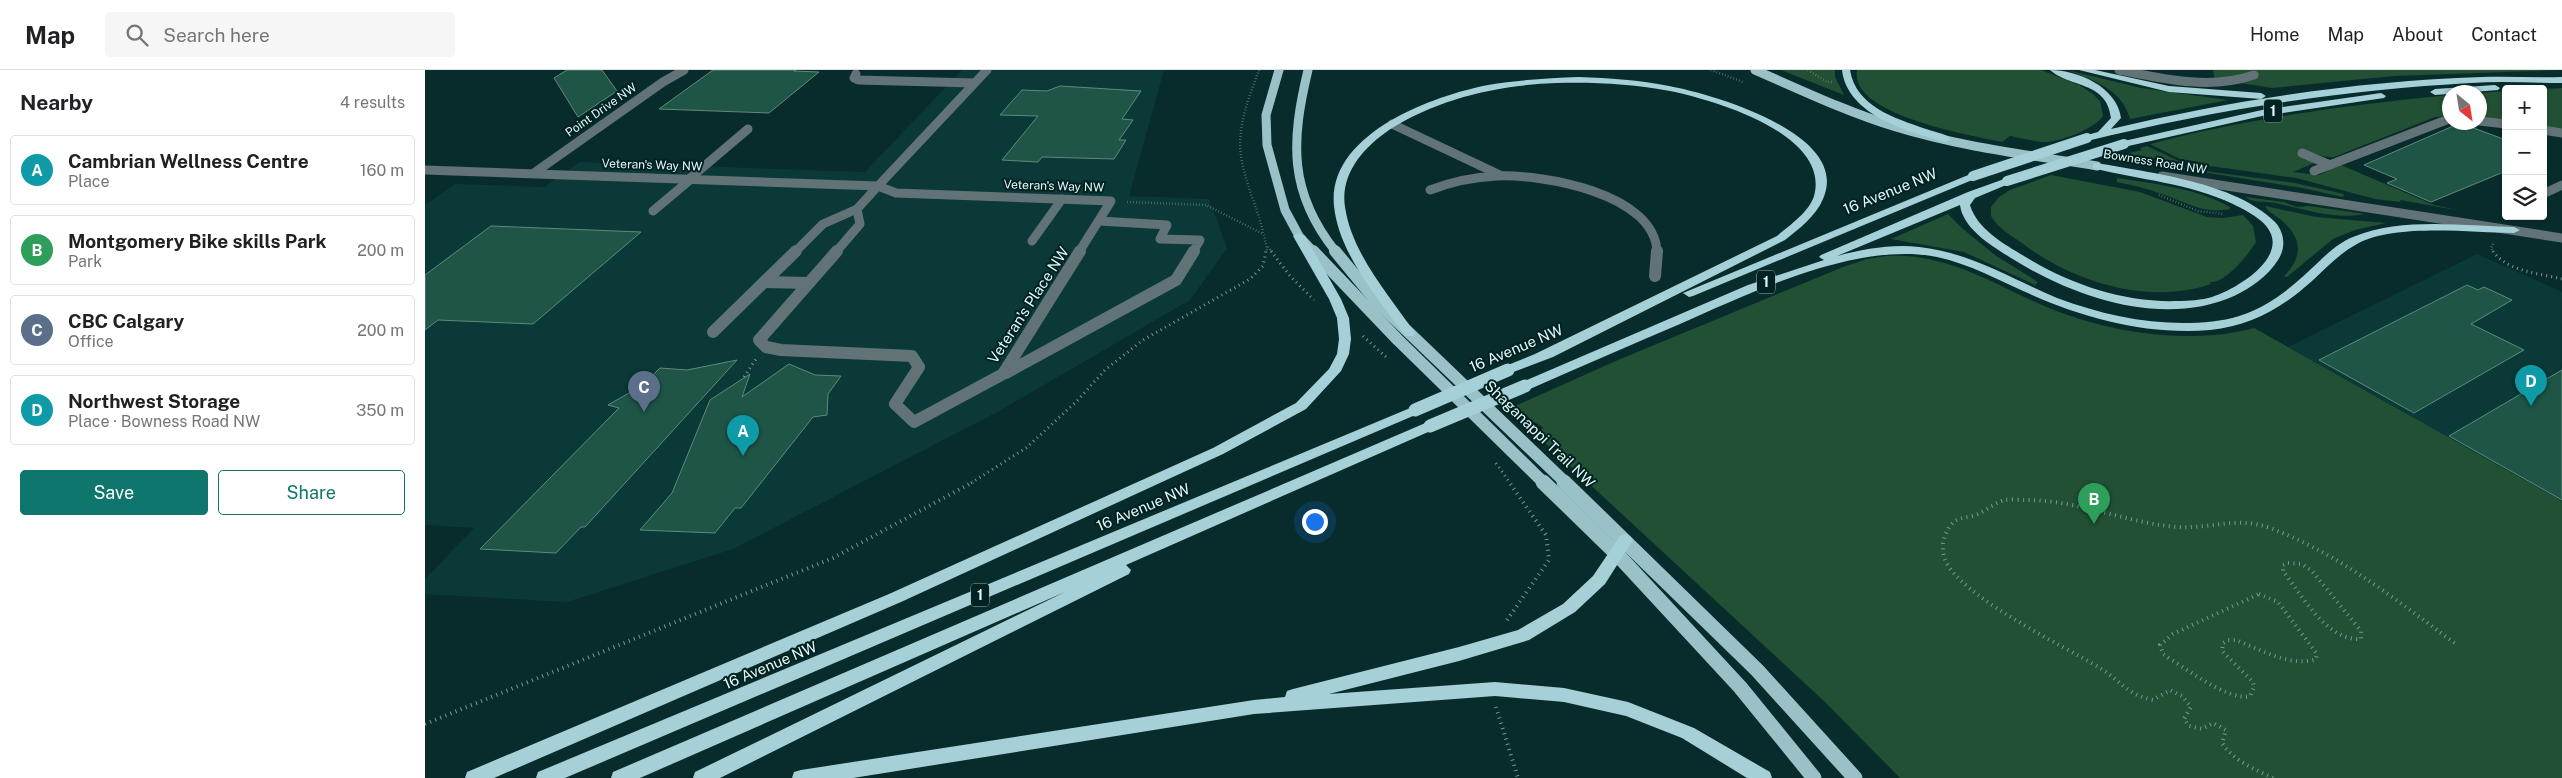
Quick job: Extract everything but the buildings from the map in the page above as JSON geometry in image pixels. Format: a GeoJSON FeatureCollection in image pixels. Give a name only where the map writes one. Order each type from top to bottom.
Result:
{"type":"FeatureCollection","features":[{"type":"Feature","properties":{"kind":"highway"},"geometry":{"type":"LineString","coordinates":[[1846,70],[1848,86],[1863,103],[1890,118],[1946,139]]}},
{"type":"Feature","properties":{"kind":"highway"},"geometry":{"type":"LineString","coordinates":[[2054,70],[2093,86],[2111,102],[2116,110],[2116,118],[2101,135]]}},
{"type":"Feature","properties":{"kind":"highway"},"geometry":{"type":"LineString","coordinates":[[2083,70],[2169,89],[2281,98]]}},
{"type":"Feature","properties":{"kind":"highway","name":"16 Avenue NW"},"geometry":{"type":"LineString","coordinates":[[545,778],[1508,370],[1973,176],[2087,138],[2219,109],[2281,98],[2473,79],[2562,80]]}},
{"type":"Feature","properties":{"kind":"highway"},"geometry":{"type":"LineString","coordinates":[[1409,333],[1353,246],[1341,217],[1340,188],[1352,160],[1378,133],[1434,103],[1492,87],[1554,80],[1616,82],[1686,92],[1740,109],[1785,131],[1801,143],[1814,159],[1820,172],[1822,184],[1819,197],[1808,214],[1781,238],[1738,261],[1540,357]]}},
{"type":"Feature","properties":{"kind":"highway","name":"16 Avenue NW"},"geometry":{"type":"LineString","coordinates":[[620,778],[1430,426],[1972,194],[2007,181],[2124,144],[2207,124],[2304,106],[2409,93],[2494,88],[2535,80]]}},
{"type":"Feature","properties":{"kind":"highway"},"geometry":{"type":"LineString","coordinates":[[1972,194],[1965,205],[1970,217],[1985,233],[2013,255],[2067,284],[2120,299],[2176,304],[2219,298],[2246,285],[2264,270],[2276,254],[2279,242],[2275,230],[2261,217],[2238,203],[2188,185],[2097,166]]}},
{"type":"Feature","properties":{"kind":"highway"},"geometry":{"type":"LineString","coordinates":[[1743,292],[1861,254],[1886,250],[1914,250],[1942,254],[1970,262],[2052,300],[2097,315],[2158,326],[2211,326],[2246,320],[2271,310],[2337,252],[2361,238],[2400,231],[2515,230]]}},
{"type":"Feature","properties":{"kind":"highway"},"geometry":{"type":"LineString","coordinates":[[474,778],[895,598],[1218,451],[1301,406],[1335,371],[1343,354],[1345,338],[1343,318],[1335,299],[1299,236]]}},
{"type":"Feature","properties":{"kind":"highway"},"geometry":{"type":"LineString","coordinates":[[702,778],[1276,494]]}},
{"type":"Feature","properties":{"kind":"highway"},"geometry":{"type":"LineString","coordinates":[[1254,706],[1459,654],[1523,635],[1569,608],[1599,580],[1621,547]]}},
{"type":"Feature","properties":{"kind":"highway"},"geometry":{"type":"LineString","coordinates":[[801,778],[1254,706],[1495,688],[1564,695],[1628,709],[1689,733],[1763,778]]}},
{"type":"Feature","properties":{"kind":"main road","name":"Shaganappi Trail NW"},"geometry":{"type":"LineString","coordinates":[[1279,70],[1266,115],[1267,146],[1285,210],[1299,236],[1398,340],[1757,670],[1855,778]]}},
{"type":"Feature","properties":{"kind":"main road","name":"Shaganappi Trail NW"},"geometry":{"type":"LineString","coordinates":[[1308,70],[1299,108],[1296,167],[1308,207],[1322,234],[1377,302],[1621,547],[1815,778]]}},
{"type":"Feature","properties":{"kind":"main road","name":"Bowness Road NW"},"geometry":{"type":"LineString","coordinates":[[1755,70],[1858,114],[1897,127],[1985,149],[2097,166]]}},
{"type":"Feature","properties":{"kind":"street","name":"Point Drive NW"},"geometry":{"type":"LineString","coordinates":[[534,173],[663,82],[684,70]]}},
{"type":"Feature","properties":{"kind":"street"},"geometry":{"type":"LineString","coordinates":[[713,332],[823,224],[857,208],[987,70]]}},
{"type":"Feature","properties":{"kind":"street"},"geometry":{"type":"LineString","coordinates":[[2119,70],[2210,83],[2241,81],[2254,75]]}},
{"type":"Feature","properties":{"kind":"street"},"geometry":{"type":"LineString","coordinates":[[856,74],[855,78],[858,80],[974,83]]}},
{"type":"Feature","properties":{"kind":"street"},"geometry":{"type":"LineString","coordinates":[[2314,171],[2442,122]]}},
{"type":"Feature","properties":{"kind":"street"},"geometry":{"type":"LineString","coordinates":[[2487,122],[2502,124]]}},
{"type":"Feature","properties":{"kind":"street"},"geometry":{"type":"LineString","coordinates":[[1392,124],[1503,176]]}},
{"type":"Feature","properties":{"kind":"street"},"geometry":{"type":"LineString","coordinates":[[653,211],[748,129]]}},
{"type":"Feature","properties":{"kind":"street"},"geometry":{"type":"LineString","coordinates":[[2547,131],[2562,133]]}},
{"type":"Feature","properties":{"kind":"street"},"geometry":{"type":"LineString","coordinates":[[2302,152],[2330,165]]}},
{"type":"Feature","properties":{"kind":"street","name":"Bowness Road NW"},"geometry":{"type":"LineString","coordinates":[[2097,166],[2562,238]]}},
{"type":"Feature","properties":{"kind":"street","name":"Veteran's Way NW"},"geometry":{"type":"LineString","coordinates":[[425,170],[877,186],[896,193],[1116,201]]}},
{"type":"Feature","properties":{"kind":"street"},"geometry":{"type":"LineString","coordinates":[[1430,190],[1462,181],[1503,176],[1537,177],[1567,182],[1599,192],[1626,207],[1643,222],[1654,239],[1659,256],[1655,276]]}},
{"type":"Feature","properties":{"kind":"street"},"geometry":{"type":"LineString","coordinates":[[2547,192],[2562,185]]}},
{"type":"Feature","properties":{"kind":"street"},"geometry":{"type":"LineString","coordinates":[[1033,242],[1062,199]]}},
{"type":"Feature","properties":{"kind":"street","name":"Veteran's Place NW"},"geometry":{"type":"LineString","coordinates":[[857,208],[860,224],[759,340],[766,347],[781,350],[912,356],[919,367],[895,404],[914,422],[1003,374],[1099,221],[1116,201]]}},
{"type":"Feature","properties":{"kind":"street"},"geometry":{"type":"LineString","coordinates":[[1003,374],[1176,280],[1200,240],[1160,239],[1167,224],[1099,221]]}},
{"type":"Feature","properties":{"kind":"street"},"geometry":{"type":"LineString","coordinates":[[764,282],[809,283]]}},
{"type":"Feature","properties":{"kind":"path"},"geometry":{"type":"LineString","coordinates":[[1259,70],[1240,133],[1241,156],[1246,183],[1268,247],[1290,276],[1316,301]]}},
{"type":"Feature","properties":{"kind":"path"},"geometry":{"type":"LineString","coordinates":[[1808,70],[1827,82]]}},
{"type":"Feature","properties":{"kind":"path"},"geometry":{"type":"LineString","coordinates":[[2153,193],[2199,212],[2213,215],[2230,213]]}},
{"type":"Feature","properties":{"kind":"path"},"geometry":{"type":"LineString","coordinates":[[1116,201],[1206,204],[1264,234]]}},
{"type":"Feature","properties":{"kind":"path"},"geometry":{"type":"LineString","coordinates":[[2493,243],[2491,248],[2494,254],[2502,260],[2515,266],[2562,278]]}},
{"type":"Feature","properties":{"kind":"path"},"geometry":{"type":"LineString","coordinates":[[425,724],[833,558],[968,485],[1026,448],[1077,400],[1105,370],[1143,340],[1244,284],[1257,274],[1266,261],[1268,247]]}},
{"type":"Feature","properties":{"kind":"path"},"geometry":{"type":"LineString","coordinates":[[1362,336],[1389,358]]}},
{"type":"Feature","properties":{"kind":"path"},"geometry":{"type":"LineString","coordinates":[[744,377],[756,359]]}},
{"type":"Feature","properties":{"kind":"path"},"geometry":{"type":"LineString","coordinates":[[1495,462],[1546,535],[1549,560],[1516,605],[1503,628]]}},
{"type":"Feature","properties":{"kind":"path"},"geometry":{"type":"LineString","coordinates":[[2273,778],[2231,755],[2224,748],[2221,744],[2226,730],[2224,727],[2213,723],[2202,729],[2189,726],[2184,719],[2191,707],[2187,700],[2179,693],[2170,690],[2153,700],[2131,693],[2117,684],[2103,670],[1998,608],[1963,583],[1949,567],[1942,553],[1945,536],[1952,523],[1963,517],[1976,515],[2005,500],[2071,503],[2148,523],[2181,527],[2247,522],[2270,528],[2339,560],[2456,644]]}},
{"type":"Feature","properties":{"kind":"path"},"geometry":{"type":"LineString","coordinates":[[2288,562],[2296,563],[2312,571],[2358,626],[2363,636],[2361,639],[2350,641],[2331,630],[2283,571],[2283,566],[2288,562]]}},
{"type":"Feature","properties":{"kind":"path"},"geometry":{"type":"LineString","coordinates":[[2265,595],[2278,602],[2317,654],[2316,659],[2312,662],[2300,662],[2236,640],[2228,640],[2223,643],[2222,651],[2253,682],[2254,692],[2243,698],[2227,693],[2163,654],[2160,645],[2173,634],[2251,596],[2265,595]]}},
{"type":"Feature","properties":{"kind":"path"},"geometry":{"type":"LineString","coordinates":[[1494,700],[1519,778]]}},
{"type":"Feature","properties":{"kind":"shaded area"},"geometry":{"type":"Polygon","coordinates":[[[962,70],[1164,70],[1129,196],[1209,199],[1227,248],[1190,300],[1001,410],[733,549],[567,602],[425,594],[425,579],[474,528],[425,525],[425,205],[455,184],[544,187],[580,162],[865,172],[962,70]]]}},
{"type":"Feature","properties":{"kind":"shaded area"},"geometry":{"type":"Polygon","coordinates":[[[2477,254],[2562,292],[2561,501],[2288,347],[2477,254]]]}},
{"type":"Feature","properties":{"kind":"green space"},"geometry":{"type":"Polygon","coordinates":[[[1781,70],[1835,70],[1835,77],[1844,95],[1781,70]]]}},
{"type":"Feature","properties":{"kind":"green space"},"geometry":{"type":"Polygon","coordinates":[[[1857,70],[2041,70],[2079,85],[2093,94],[2100,101],[2103,116],[2092,126],[2057,140],[2042,142],[2010,136],[2002,142],[1940,128],[1891,111],[1872,99],[1860,86],[1857,70]]]}},
{"type":"Feature","properties":{"kind":"green space"},"geometry":{"type":"Polygon","coordinates":[[[2067,70],[2141,88],[2228,100],[2130,119],[2126,109],[2113,93],[2096,82],[2067,70]]]}},
{"type":"Feature","properties":{"kind":"green space"},"geometry":{"type":"Polygon","coordinates":[[[2213,70],[2560,70],[2394,76],[2272,88],[2215,79],[2213,70]]]}},
{"type":"Feature","properties":{"kind":"green space"},"geometry":{"type":"Polygon","coordinates":[[[2562,88],[2562,131],[2547,129],[2547,89],[2562,88]]]}},
{"type":"Feature","properties":{"kind":"green space"},"geometry":{"type":"Polygon","coordinates":[[[2502,91],[2502,122],[2487,120],[2487,92],[2502,91]]]}},
{"type":"Feature","properties":{"kind":"green space"},"geometry":{"type":"Polygon","coordinates":[[[2442,96],[2442,116],[2435,117],[2334,157],[2306,151],[2297,152],[2314,163],[2293,172],[2319,175],[2341,165],[2434,205],[2462,211],[2400,200],[2401,202],[2375,199],[2296,178],[2182,162],[2206,163],[2180,159],[2150,144],[2261,120],[2374,103],[2442,96]]]}},
{"type":"Feature","properties":{"kind":"green space"},"geometry":{"type":"Polygon","coordinates":[[[2147,146],[2181,162],[2125,154],[2142,150],[2140,148],[2147,146]]]}},
{"type":"Feature","properties":{"kind":"green space"},"geometry":{"type":"Polygon","coordinates":[[[2159,165],[2295,183],[2344,194],[2343,197],[2302,188],[2159,165]]]}},
{"type":"Feature","properties":{"kind":"green space"},"geometry":{"type":"Polygon","coordinates":[[[2051,175],[2140,192],[2207,217],[2223,218],[2243,215],[2253,226],[2256,242],[2248,254],[2229,274],[2215,282],[2209,282],[2211,284],[2187,290],[2162,292],[2136,291],[2111,286],[2063,269],[2042,257],[2005,231],[1991,216],[1991,207],[1999,197],[2010,190],[2051,175]]]}},
{"type":"Feature","properties":{"kind":"green space"},"geometry":{"type":"Polygon","coordinates":[[[2117,178],[2189,191],[2217,201],[2230,207],[2230,209],[2203,209],[2154,191],[2117,182],[2117,178]]]}},
{"type":"Feature","properties":{"kind":"green space"},"geometry":{"type":"Polygon","coordinates":[[[2245,197],[2284,202],[2297,207],[2309,206],[2365,214],[2331,215],[2275,203],[2255,201],[2245,197]]]}},
{"type":"Feature","properties":{"kind":"green space"},"geometry":{"type":"Polygon","coordinates":[[[2265,206],[2316,217],[2386,223],[2355,230],[2333,239],[2287,277],[2284,276],[2295,261],[2297,254],[2296,240],[2287,226],[2265,206]]]}},
{"type":"Feature","properties":{"kind":"green space"},"geometry":{"type":"Polygon","coordinates":[[[1948,214],[1995,255],[2038,282],[2035,285],[1964,252],[1891,239],[1948,214]]]}},
{"type":"Feature","properties":{"kind":"green space"},"geometry":{"type":"Polygon","coordinates":[[[1885,256],[1907,256],[1928,259],[1967,270],[2042,305],[2092,323],[2119,329],[2174,336],[2201,336],[2254,328],[2562,501],[2562,778],[1900,778],[1825,702],[1543,441],[1525,423],[1541,431],[1543,427],[1515,406],[1618,360],[1843,267],[1867,259],[1885,256]]]}},
{"type":"Feature","properties":{"kind":"place","name":"Northwest Storage"},"geometry":{"type":"Point","coordinates":[2531,406]}},
{"type":"Feature","properties":{"kind":"place","name":"CBC Calgary"},"geometry":{"type":"Point","coordinates":[644,412]}},
{"type":"Feature","properties":{"kind":"place","name":"Cambrian Wellness Centre"},"geometry":{"type":"Point","coordinates":[743,456]}},
{"type":"Feature","properties":{"kind":"place","name":"Montgomery Bike skills Park"},"geometry":{"type":"Point","coordinates":[2094,524]}}]}
